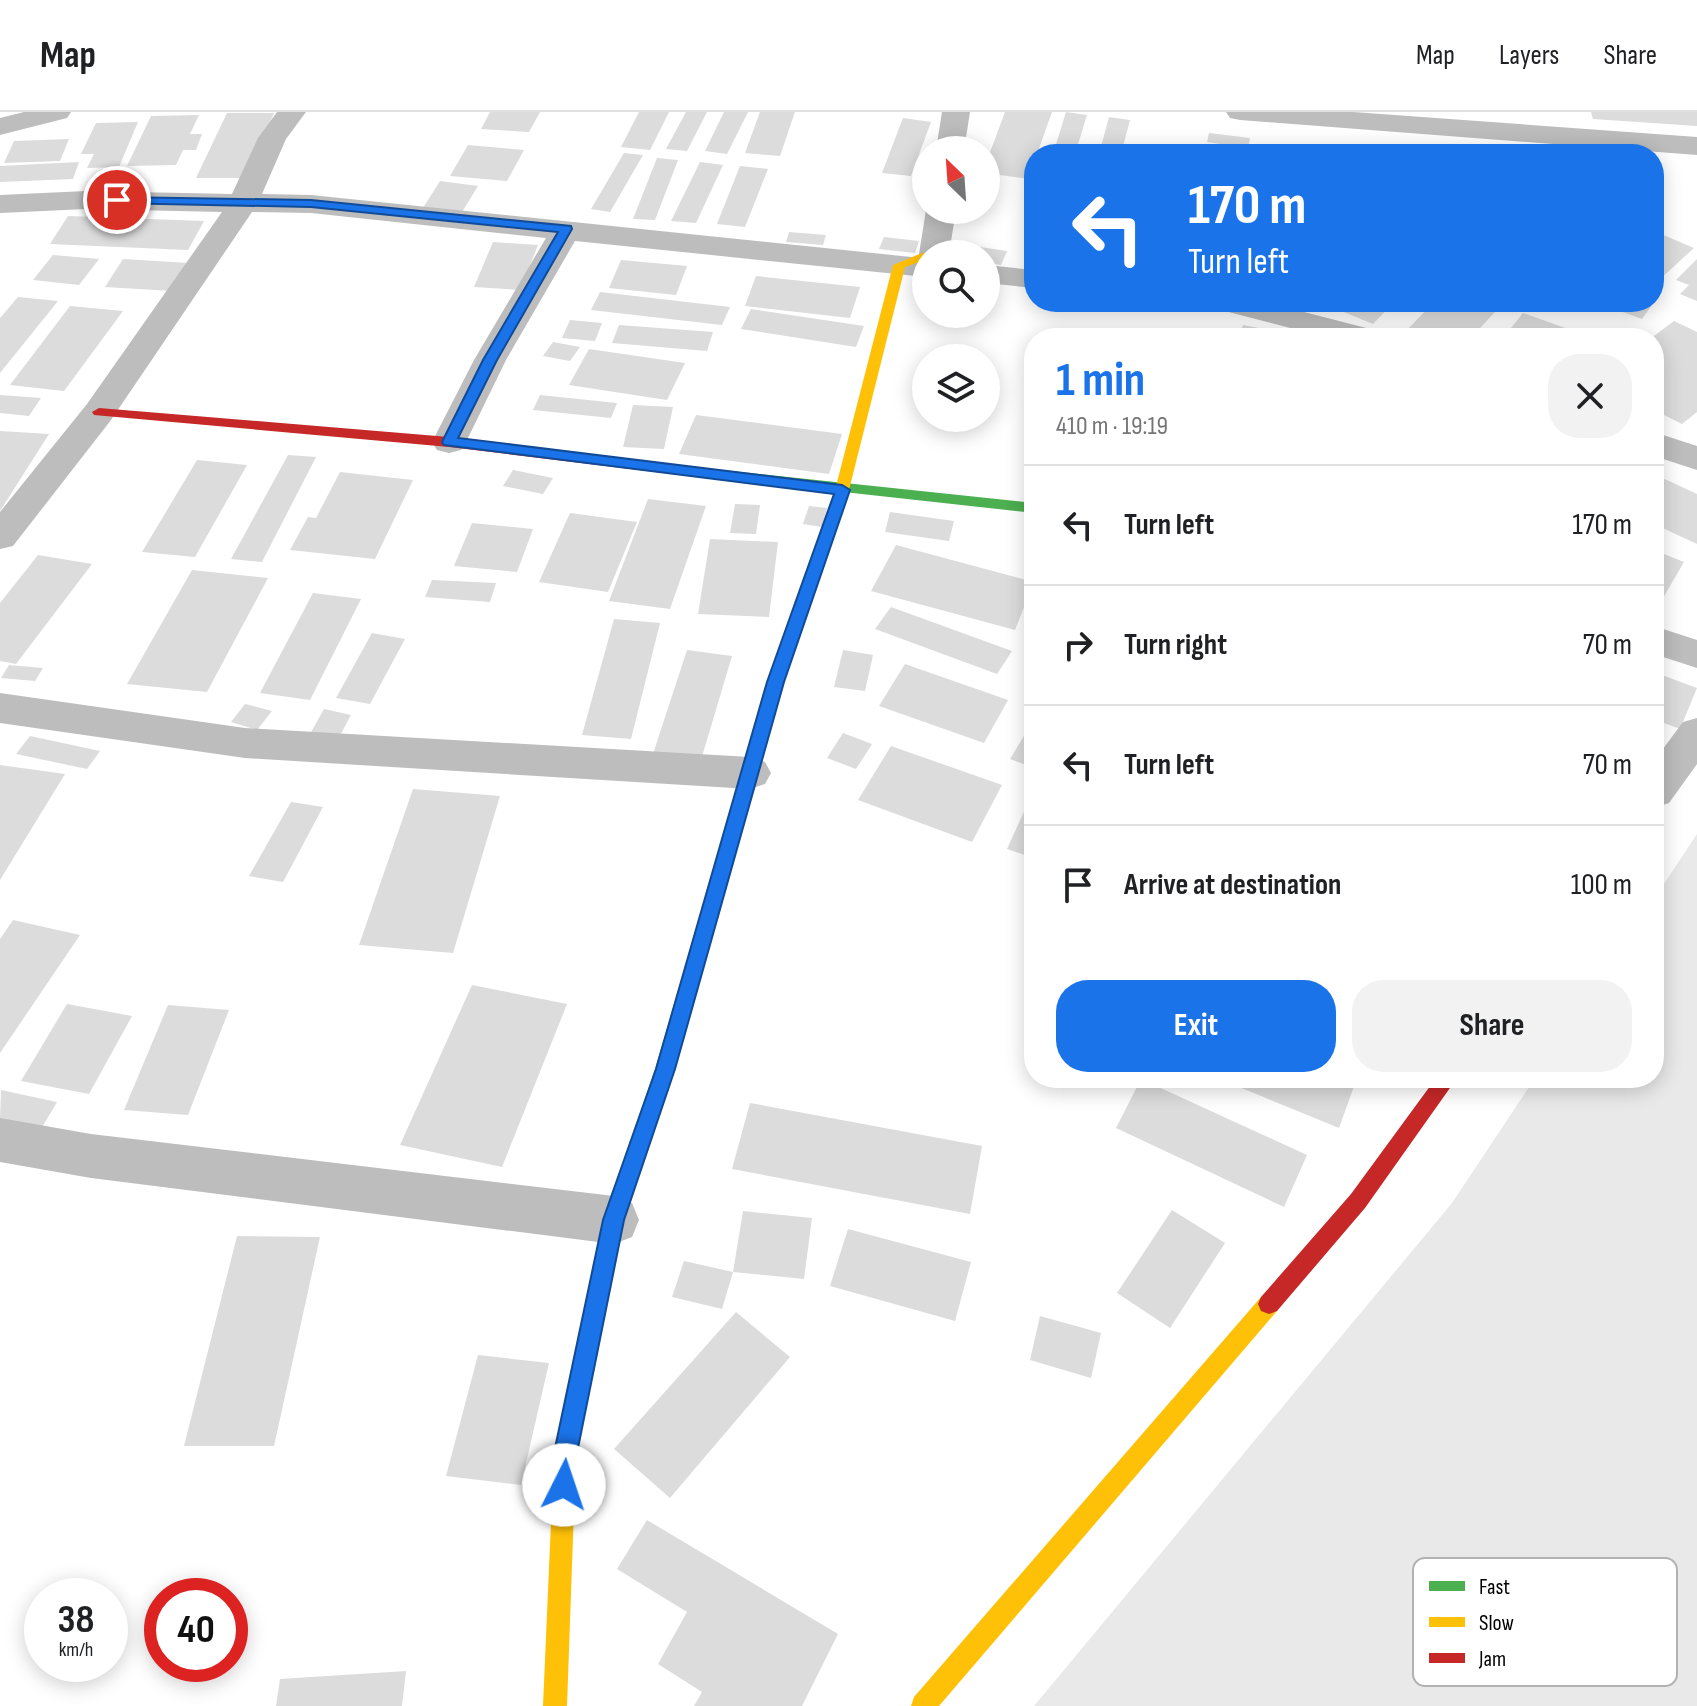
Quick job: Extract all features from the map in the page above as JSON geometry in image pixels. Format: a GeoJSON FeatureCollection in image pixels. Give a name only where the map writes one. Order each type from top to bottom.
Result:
{"type":"FeatureCollection","features":[{"type":"Feature","properties":{"kind":"street"},"geometry":{"type":"LineString","coordinates":[[0,127],[57,112]]}},
{"type":"Feature","properties":{"kind":"street"},"geometry":{"type":"LineString","coordinates":[[0,537],[99,412],[243,203],[272,138],[292,112]]}},
{"type":"Feature","properties":{"kind":"street"},"geometry":{"type":"LineString","coordinates":[[952,136],[956,112]]}},
{"type":"Feature","properties":{"kind":"street"},"geometry":{"type":"LineString","coordinates":[[1240,112],[1697,146]]}},
{"type":"Feature","properties":{"kind":"street"},"geometry":{"type":"LineString","coordinates":[[0,204],[86,200],[311,204],[912,263]]}},
{"type":"Feature","properties":{"kind":"street"},"geometry":{"type":"LineString","coordinates":[[449,442],[490,360],[566,229]]}},
{"type":"Feature","properties":{"kind":"street"},"geometry":{"type":"LineString","coordinates":[[1000,275],[1024,278]]}},
{"type":"Feature","properties":{"kind":"street"},"geometry":{"type":"LineString","coordinates":[[555,1706],[565,1453],[614,1220],[665,1069],[776,682],[912,278]]}},
{"type":"Feature","properties":{"kind":"street"},"geometry":{"type":"LineString","coordinates":[[1267,312],[1328,328]]}},
{"type":"Feature","properties":{"kind":"street"},"geometry":{"type":"LineString","coordinates":[[99,412],[449,442],[842,490],[1024,507]]}},
{"type":"Feature","properties":{"kind":"street"},"geometry":{"type":"LineString","coordinates":[[1664,447],[1697,459]]}},
{"type":"Feature","properties":{"kind":"street"},"geometry":{"type":"LineString","coordinates":[[1664,643],[1697,654]]}},
{"type":"Feature","properties":{"kind":"street"},"geometry":{"type":"LineString","coordinates":[[0,708],[289,747],[750,773]]}},
{"type":"Feature","properties":{"kind":"street"},"geometry":{"type":"LineString","coordinates":[[1664,778],[1697,733]]}},
{"type":"Feature","properties":{"kind":"street"},"geometry":{"type":"LineString","coordinates":[[923,1706],[1358,1201],[1440,1088]]}},
{"type":"Feature","properties":{"kind":"street"},"geometry":{"type":"LineString","coordinates":[[0,1140],[91,1156],[614,1220]]}},
{"type":"Feature","properties":{"kind":"shaded area"},"geometry":{"type":"Polygon","coordinates":[[[1697,834],[1697,1706],[1034,1706],[1452,1203],[1528,1088],[1664,1088],[1664,884],[1697,834]]]}},
{"type":"Feature","properties":{"kind":"building"},"geometry":{"type":"Polygon","coordinates":[[[490,112],[540,112],[529,132],[481,129],[490,112]]]}},
{"type":"Feature","properties":{"kind":"building"},"geometry":{"type":"Polygon","coordinates":[[[639,112],[669,112],[650,150],[621,147],[639,112]]]}},
{"type":"Feature","properties":{"kind":"building"},"geometry":{"type":"Polygon","coordinates":[[[686,112],[707,112],[687,151],[666,149],[686,112]]]}},
{"type":"Feature","properties":{"kind":"building"},"geometry":{"type":"Polygon","coordinates":[[[724,112],[748,112],[727,154],[705,151],[724,112]]]}},
{"type":"Feature","properties":{"kind":"building"},"geometry":{"type":"Polygon","coordinates":[[[760,112],[795,112],[780,156],[745,153],[760,112]]]}},
{"type":"Feature","properties":{"kind":"building"},"geometry":{"type":"Polygon","coordinates":[[[1005,112],[1052,112],[1041,144],[1024,144],[1024,178],[1000,175],[1000,136],[996,136],[1005,112]]]}},
{"type":"Feature","properties":{"kind":"building"},"geometry":{"type":"Polygon","coordinates":[[[1066,112],[1087,115],[1078,144],[1056,144],[1066,112]]]}},
{"type":"Feature","properties":{"kind":"building"},"geometry":{"type":"Polygon","coordinates":[[[1591,112],[1697,112],[1697,126],[1593,119],[1591,112]]]}},
{"type":"Feature","properties":{"kind":"building"},"geometry":{"type":"Polygon","coordinates":[[[227,113],[274,113],[245,178],[196,178],[227,113]]]}},
{"type":"Feature","properties":{"kind":"building"},"geometry":{"type":"Polygon","coordinates":[[[199,115],[190,134],[202,134],[196,150],[183,150],[176,165],[127,166],[151,116],[199,115]]]}},
{"type":"Feature","properties":{"kind":"building"},"geometry":{"type":"Polygon","coordinates":[[[1109,117],[1130,120],[1124,144],[1102,144],[1109,117]]]}},
{"type":"Feature","properties":{"kind":"building"},"geometry":{"type":"Polygon","coordinates":[[[903,118],[931,122],[926,136],[912,136],[911,176],[882,173],[903,118]]]}},
{"type":"Feature","properties":{"kind":"building"},"geometry":{"type":"Polygon","coordinates":[[[138,122],[119,167],[87,168],[94,154],[81,154],[96,123],[138,122]]]}},
{"type":"Feature","properties":{"kind":"building"},"geometry":{"type":"Polygon","coordinates":[[[1209,133],[1250,138],[1249,144],[1207,142],[1209,133]]]}},
{"type":"Feature","properties":{"kind":"building"},"geometry":{"type":"Polygon","coordinates":[[[69,139],[60,161],[4,163],[14,141],[69,139]]]}},
{"type":"Feature","properties":{"kind":"building"},"geometry":{"type":"Polygon","coordinates":[[[468,145],[524,150],[507,181],[450,176],[468,145]]]}},
{"type":"Feature","properties":{"kind":"building"},"geometry":{"type":"Polygon","coordinates":[[[624,153],[643,155],[610,212],[591,209],[624,153]]]}},
{"type":"Feature","properties":{"kind":"building"},"geometry":{"type":"Polygon","coordinates":[[[657,158],[678,160],[655,220],[633,219],[657,158]]]}},
{"type":"Feature","properties":{"kind":"building"},"geometry":{"type":"Polygon","coordinates":[[[79,162],[73,179],[0,182],[0,166],[79,162]]]}},
{"type":"Feature","properties":{"kind":"building"},"geometry":{"type":"Polygon","coordinates":[[[700,162],[723,165],[696,223],[671,221],[700,162]]]}},
{"type":"Feature","properties":{"kind":"building"},"geometry":{"type":"Polygon","coordinates":[[[740,166],[768,169],[745,227],[717,224],[740,166]]]}},
{"type":"Feature","properties":{"kind":"building"},"geometry":{"type":"Polygon","coordinates":[[[440,181],[478,186],[462,212],[423,208],[440,181]]]}},
{"type":"Feature","properties":{"kind":"building"},"geometry":{"type":"Polygon","coordinates":[[[68,216],[204,221],[188,250],[50,244],[68,216]]]}},
{"type":"Feature","properties":{"kind":"building"},"geometry":{"type":"Polygon","coordinates":[[[789,232],[826,235],[823,245],[786,242],[789,232]]]}},
{"type":"Feature","properties":{"kind":"building"},"geometry":{"type":"Polygon","coordinates":[[[1664,235],[1694,248],[1664,275],[1664,235]]]}},
{"type":"Feature","properties":{"kind":"building"},"geometry":{"type":"Polygon","coordinates":[[[884,237],[912,240],[912,253],[879,249],[884,237]]]}},
{"type":"Feature","properties":{"kind":"building"},"geometry":{"type":"Polygon","coordinates":[[[493,242],[538,245],[520,290],[474,287],[493,242]]]}},
{"type":"Feature","properties":{"kind":"building"},"geometry":{"type":"Polygon","coordinates":[[[1000,250],[1007,251],[1001,265],[1000,250]]]}},
{"type":"Feature","properties":{"kind":"building"},"geometry":{"type":"Polygon","coordinates":[[[53,255],[99,259],[79,285],[33,280],[53,255]]]}},
{"type":"Feature","properties":{"kind":"building"},"geometry":{"type":"Polygon","coordinates":[[[123,259],[189,263],[172,291],[105,287],[123,259]]]}},
{"type":"Feature","properties":{"kind":"building"},"geometry":{"type":"Polygon","coordinates":[[[1697,259],[1697,301],[1680,294],[1689,285],[1676,280],[1697,259]]]}},
{"type":"Feature","properties":{"kind":"building"},"geometry":{"type":"Polygon","coordinates":[[[621,260],[687,266],[676,295],[609,288],[621,260]]]}},
{"type":"Feature","properties":{"kind":"building"},"geometry":{"type":"Polygon","coordinates":[[[756,276],[860,287],[850,318],[745,306],[756,276]]]}},
{"type":"Feature","properties":{"kind":"building"},"geometry":{"type":"Polygon","coordinates":[[[600,292],[730,307],[722,325],[591,310],[600,292]]]}},
{"type":"Feature","properties":{"kind":"building"},"geometry":{"type":"Polygon","coordinates":[[[18,297],[58,301],[0,373],[0,318],[18,297]]]}},
{"type":"Feature","properties":{"kind":"building"},"geometry":{"type":"Polygon","coordinates":[[[70,306],[123,311],[64,391],[10,385],[70,306]]]}},
{"type":"Feature","properties":{"kind":"building"},"geometry":{"type":"Polygon","coordinates":[[[751,309],[864,326],[856,347],[741,329],[751,309]]]}},
{"type":"Feature","properties":{"kind":"building"},"geometry":{"type":"Polygon","coordinates":[[[1344,312],[1384,312],[1373,324],[1344,312]]]}},
{"type":"Feature","properties":{"kind":"building"},"geometry":{"type":"Polygon","coordinates":[[[1424,312],[1495,312],[1480,328],[1409,328],[1424,312]]]}},
{"type":"Feature","properties":{"kind":"building"},"geometry":{"type":"Polygon","coordinates":[[[1623,312],[1647,312],[1642,319],[1623,312]]]}},
{"type":"Feature","properties":{"kind":"building"},"geometry":{"type":"Polygon","coordinates":[[[1523,313],[1565,328],[1511,328],[1523,313]]]}},
{"type":"Feature","properties":{"kind":"building"},"geometry":{"type":"Polygon","coordinates":[[[570,320],[602,323],[595,341],[562,338],[570,320]]]}},
{"type":"Feature","properties":{"kind":"building"},"geometry":{"type":"Polygon","coordinates":[[[1674,321],[1697,332],[1697,412],[1682,424],[1664,415],[1664,328],[1674,321]]]}},
{"type":"Feature","properties":{"kind":"building"},"geometry":{"type":"Polygon","coordinates":[[[619,325],[713,332],[707,351],[612,343],[619,325]]]}},
{"type":"Feature","properties":{"kind":"building"},"geometry":{"type":"Polygon","coordinates":[[[553,342],[580,347],[570,361],[543,356],[553,342]]]}},
{"type":"Feature","properties":{"kind":"building"},"geometry":{"type":"Polygon","coordinates":[[[589,349],[685,363],[667,400],[569,385],[589,349]]]}},
{"type":"Feature","properties":{"kind":"building"},"geometry":{"type":"Polygon","coordinates":[[[0,395],[41,398],[29,416],[0,413],[0,395]]]}},
{"type":"Feature","properties":{"kind":"building"},"geometry":{"type":"Polygon","coordinates":[[[540,395],[617,403],[611,418],[533,410],[540,395]]]}},
{"type":"Feature","properties":{"kind":"building"},"geometry":{"type":"Polygon","coordinates":[[[633,405],[673,407],[664,449],[623,447],[633,405]]]}},
{"type":"Feature","properties":{"kind":"building"},"geometry":{"type":"Polygon","coordinates":[[[696,415],[842,434],[829,474],[679,454],[696,415]]]}},
{"type":"Feature","properties":{"kind":"building"},"geometry":{"type":"Polygon","coordinates":[[[0,431],[49,434],[0,511],[0,431]]]}},
{"type":"Feature","properties":{"kind":"building"},"geometry":{"type":"Polygon","coordinates":[[[288,455],[316,457],[262,562],[231,559],[288,455]]]}},
{"type":"Feature","properties":{"kind":"building"},"geometry":{"type":"Polygon","coordinates":[[[197,460],[247,465],[195,557],[142,552],[197,460]]]}},
{"type":"Feature","properties":{"kind":"building"},"geometry":{"type":"Polygon","coordinates":[[[513,470],[553,478],[543,494],[503,486],[513,470]]]}},
{"type":"Feature","properties":{"kind":"building"},"geometry":{"type":"Polygon","coordinates":[[[340,472],[413,480],[375,559],[290,550],[308,517],[316,518],[340,472]]]}},
{"type":"Feature","properties":{"kind":"building"},"geometry":{"type":"Polygon","coordinates":[[[1664,479],[1697,494],[1697,544],[1664,529],[1664,479]]]}},
{"type":"Feature","properties":{"kind":"building"},"geometry":{"type":"Polygon","coordinates":[[[648,499],[706,506],[670,609],[609,601],[648,499]]]}},
{"type":"Feature","properties":{"kind":"building"},"geometry":{"type":"Polygon","coordinates":[[[735,504],[760,505],[756,534],[730,533],[735,504]]]}},
{"type":"Feature","properties":{"kind":"building"},"geometry":{"type":"Polygon","coordinates":[[[809,506],[827,508],[822,527],[803,524],[809,506]]]}},
{"type":"Feature","properties":{"kind":"building"},"geometry":{"type":"Polygon","coordinates":[[[890,512],[954,521],[949,541],[885,532],[890,512]]]}},
{"type":"Feature","properties":{"kind":"building"},"geometry":{"type":"Polygon","coordinates":[[[570,513],[637,522],[608,592],[539,582],[570,513]]]}},
{"type":"Feature","properties":{"kind":"building"},"geometry":{"type":"Polygon","coordinates":[[[472,523],[533,529],[517,572],[454,566],[472,523]]]}},
{"type":"Feature","properties":{"kind":"building"},"geometry":{"type":"Polygon","coordinates":[[[710,539],[778,542],[769,617],[698,614],[710,539]]]}},
{"type":"Feature","properties":{"kind":"building"},"geometry":{"type":"Polygon","coordinates":[[[896,545],[1024,579],[1024,607],[1015,630],[871,591],[896,545]]]}},
{"type":"Feature","properties":{"kind":"building"},"geometry":{"type":"Polygon","coordinates":[[[1664,554],[1684,562],[1664,596],[1664,554]]]}},
{"type":"Feature","properties":{"kind":"building"},"geometry":{"type":"Polygon","coordinates":[[[38,555],[92,564],[16,664],[0,661],[0,603],[38,555]]]}},
{"type":"Feature","properties":{"kind":"building"},"geometry":{"type":"Polygon","coordinates":[[[192,570],[268,578],[207,692],[127,684],[192,570]]]}},
{"type":"Feature","properties":{"kind":"building"},"geometry":{"type":"Polygon","coordinates":[[[432,580],[496,583],[490,602],[425,597],[432,580]]]}},
{"type":"Feature","properties":{"kind":"building"},"geometry":{"type":"Polygon","coordinates":[[[313,593],[361,599],[310,700],[260,693],[313,593]]]}},
{"type":"Feature","properties":{"kind":"building"},"geometry":{"type":"Polygon","coordinates":[[[891,607],[1012,651],[997,674],[875,629],[891,607]]]}},
{"type":"Feature","properties":{"kind":"building"},"geometry":{"type":"Polygon","coordinates":[[[614,619],[660,623],[631,739],[582,735],[614,619]]]}},
{"type":"Feature","properties":{"kind":"building"},"geometry":{"type":"Polygon","coordinates":[[[372,633],[405,639],[370,704],[336,698],[372,633]]]}},
{"type":"Feature","properties":{"kind":"building"},"geometry":{"type":"Polygon","coordinates":[[[687,650],[732,656],[701,760],[653,754],[687,650]]]}},
{"type":"Feature","properties":{"kind":"building"},"geometry":{"type":"Polygon","coordinates":[[[843,650],[873,655],[865,691],[834,687],[843,650]]]}},
{"type":"Feature","properties":{"kind":"building"},"geometry":{"type":"Polygon","coordinates":[[[905,664],[1008,700],[984,743],[879,706],[905,664]]]}},
{"type":"Feature","properties":{"kind":"building"},"geometry":{"type":"Polygon","coordinates":[[[9,665],[43,668],[35,681],[1,678],[9,665]]]}},
{"type":"Feature","properties":{"kind":"building"},"geometry":{"type":"Polygon","coordinates":[[[1664,676],[1697,688],[1680,729],[1664,723],[1664,676]]]}},
{"type":"Feature","properties":{"kind":"building"},"geometry":{"type":"Polygon","coordinates":[[[245,704],[272,711],[257,730],[231,722],[245,704]]]}},
{"type":"Feature","properties":{"kind":"building"},"geometry":{"type":"Polygon","coordinates":[[[324,709],[351,715],[338,739],[310,734],[324,709]]]}},
{"type":"Feature","properties":{"kind":"building"},"geometry":{"type":"Polygon","coordinates":[[[843,733],[872,744],[856,769],[827,758],[843,733]]]}},
{"type":"Feature","properties":{"kind":"building"},"geometry":{"type":"Polygon","coordinates":[[[30,736],[100,751],[87,769],[16,754],[30,736]]]}},
{"type":"Feature","properties":{"kind":"building"},"geometry":{"type":"Polygon","coordinates":[[[1024,736],[1024,764],[1010,759],[1024,736]]]}},
{"type":"Feature","properties":{"kind":"building"},"geometry":{"type":"Polygon","coordinates":[[[891,746],[1002,785],[972,842],[858,800],[891,746]]]}},
{"type":"Feature","properties":{"kind":"building"},"geometry":{"type":"Polygon","coordinates":[[[0,765],[65,774],[0,880],[0,765]]]}},
{"type":"Feature","properties":{"kind":"building"},"geometry":{"type":"Polygon","coordinates":[[[413,789],[500,796],[453,953],[359,945],[413,789]]]}},
{"type":"Feature","properties":{"kind":"building"},"geometry":{"type":"Polygon","coordinates":[[[291,802],[323,807],[283,882],[249,876],[291,802]]]}},
{"type":"Feature","properties":{"kind":"building"},"geometry":{"type":"Polygon","coordinates":[[[1024,812],[1024,855],[1007,849],[1024,812]]]}},
{"type":"Feature","properties":{"kind":"building"},"geometry":{"type":"Polygon","coordinates":[[[13,920],[80,935],[0,1053],[0,939],[13,920]]]}},
{"type":"Feature","properties":{"kind":"building"},"geometry":{"type":"Polygon","coordinates":[[[472,985],[567,1004],[502,1167],[400,1145],[472,985]]]}},
{"type":"Feature","properties":{"kind":"building"},"geometry":{"type":"Polygon","coordinates":[[[67,1004],[132,1016],[89,1094],[21,1081],[67,1004]]]}},
{"type":"Feature","properties":{"kind":"building"},"geometry":{"type":"Polygon","coordinates":[[[168,1005],[229,1010],[188,1115],[124,1110],[168,1005]]]}},
{"type":"Feature","properties":{"kind":"building"},"geometry":{"type":"Polygon","coordinates":[[[1136,1088],[1161,1088],[1307,1155],[1284,1207],[1116,1128],[1136,1088]]]}},
{"type":"Feature","properties":{"kind":"building"},"geometry":{"type":"Polygon","coordinates":[[[1241,1088],[1353,1088],[1339,1128],[1241,1088]]]}},
{"type":"Feature","properties":{"kind":"building"},"geometry":{"type":"Polygon","coordinates":[[[1,1090],[57,1102],[41,1129],[0,1119],[1,1090]]]}},
{"type":"Feature","properties":{"kind":"building"},"geometry":{"type":"Polygon","coordinates":[[[750,1103],[982,1146],[970,1214],[732,1169],[750,1103]]]}},
{"type":"Feature","properties":{"kind":"building"},"geometry":{"type":"Polygon","coordinates":[[[1172,1210],[1225,1243],[1170,1328],[1117,1293],[1172,1210]]]}},
{"type":"Feature","properties":{"kind":"building"},"geometry":{"type":"Polygon","coordinates":[[[743,1211],[812,1218],[804,1279],[733,1272],[743,1211]]]}},
{"type":"Feature","properties":{"kind":"building"},"geometry":{"type":"Polygon","coordinates":[[[848,1229],[971,1262],[955,1321],[830,1286],[848,1229]]]}},
{"type":"Feature","properties":{"kind":"building"},"geometry":{"type":"Polygon","coordinates":[[[237,1236],[320,1237],[274,1446],[184,1446],[237,1236]]]}},
{"type":"Feature","properties":{"kind":"building"},"geometry":{"type":"Polygon","coordinates":[[[684,1261],[733,1272],[722,1309],[672,1297],[684,1261]]]}},
{"type":"Feature","properties":{"kind":"building"},"geometry":{"type":"Polygon","coordinates":[[[736,1312],[790,1357],[670,1498],[614,1449],[736,1312]]]}},
{"type":"Feature","properties":{"kind":"building"},"geometry":{"type":"Polygon","coordinates":[[[1040,1316],[1101,1333],[1091,1378],[1030,1360],[1040,1316]]]}},
{"type":"Feature","properties":{"kind":"building"},"geometry":{"type":"Polygon","coordinates":[[[478,1355],[549,1363],[521,1485],[446,1476],[478,1355]]]}},
{"type":"Feature","properties":{"kind":"building"},"geometry":{"type":"Polygon","coordinates":[[[647,1520],[838,1634],[802,1706],[694,1706],[702,1692],[658,1664],[687,1612],[617,1569],[647,1520]]]}},
{"type":"Feature","properties":{"kind":"building"},"geometry":{"type":"Polygon","coordinates":[[[406,1671],[402,1706],[276,1706],[280,1679],[406,1671]]]}},
{"type":"Feature","properties":{"kind":"traffic: fast"},"geometry":{"type":"LineString","coordinates":[[722,475],[1024,507]]}},
{"type":"Feature","properties":{"kind":"traffic: fast"},"geometry":{"type":"LineString","coordinates":[[603,1270],[614,1220],[665,1069],[716,892]]}},
{"type":"Feature","properties":{"kind":"traffic: slow"},"geometry":{"type":"LineString","coordinates":[[716,892],[776,682],[842,490],[899,265],[912,261]]}},
{"type":"Feature","properties":{"kind":"traffic: slow"},"geometry":{"type":"LineString","coordinates":[[555,1706],[565,1453],[603,1270]]}},
{"type":"Feature","properties":{"kind":"traffic: slow"},"geometry":{"type":"LineString","coordinates":[[923,1706],[1269,1304]]}},
{"type":"Feature","properties":{"kind":"traffic: jam"},"geometry":{"type":"LineString","coordinates":[[99,412],[449,442],[722,475]]}},
{"type":"Feature","properties":{"kind":"traffic: jam"},"geometry":{"type":"LineString","coordinates":[[1269,1304],[1358,1201],[1440,1088]]}},
{"type":"Feature","properties":{"kind":"route"},"geometry":{"type":"LineString","coordinates":[[117,200],[311,204],[566,229],[490,360],[449,442],[842,490],[776,682],[665,1069],[614,1220],[565,1453],[564,1485]]}}]}
